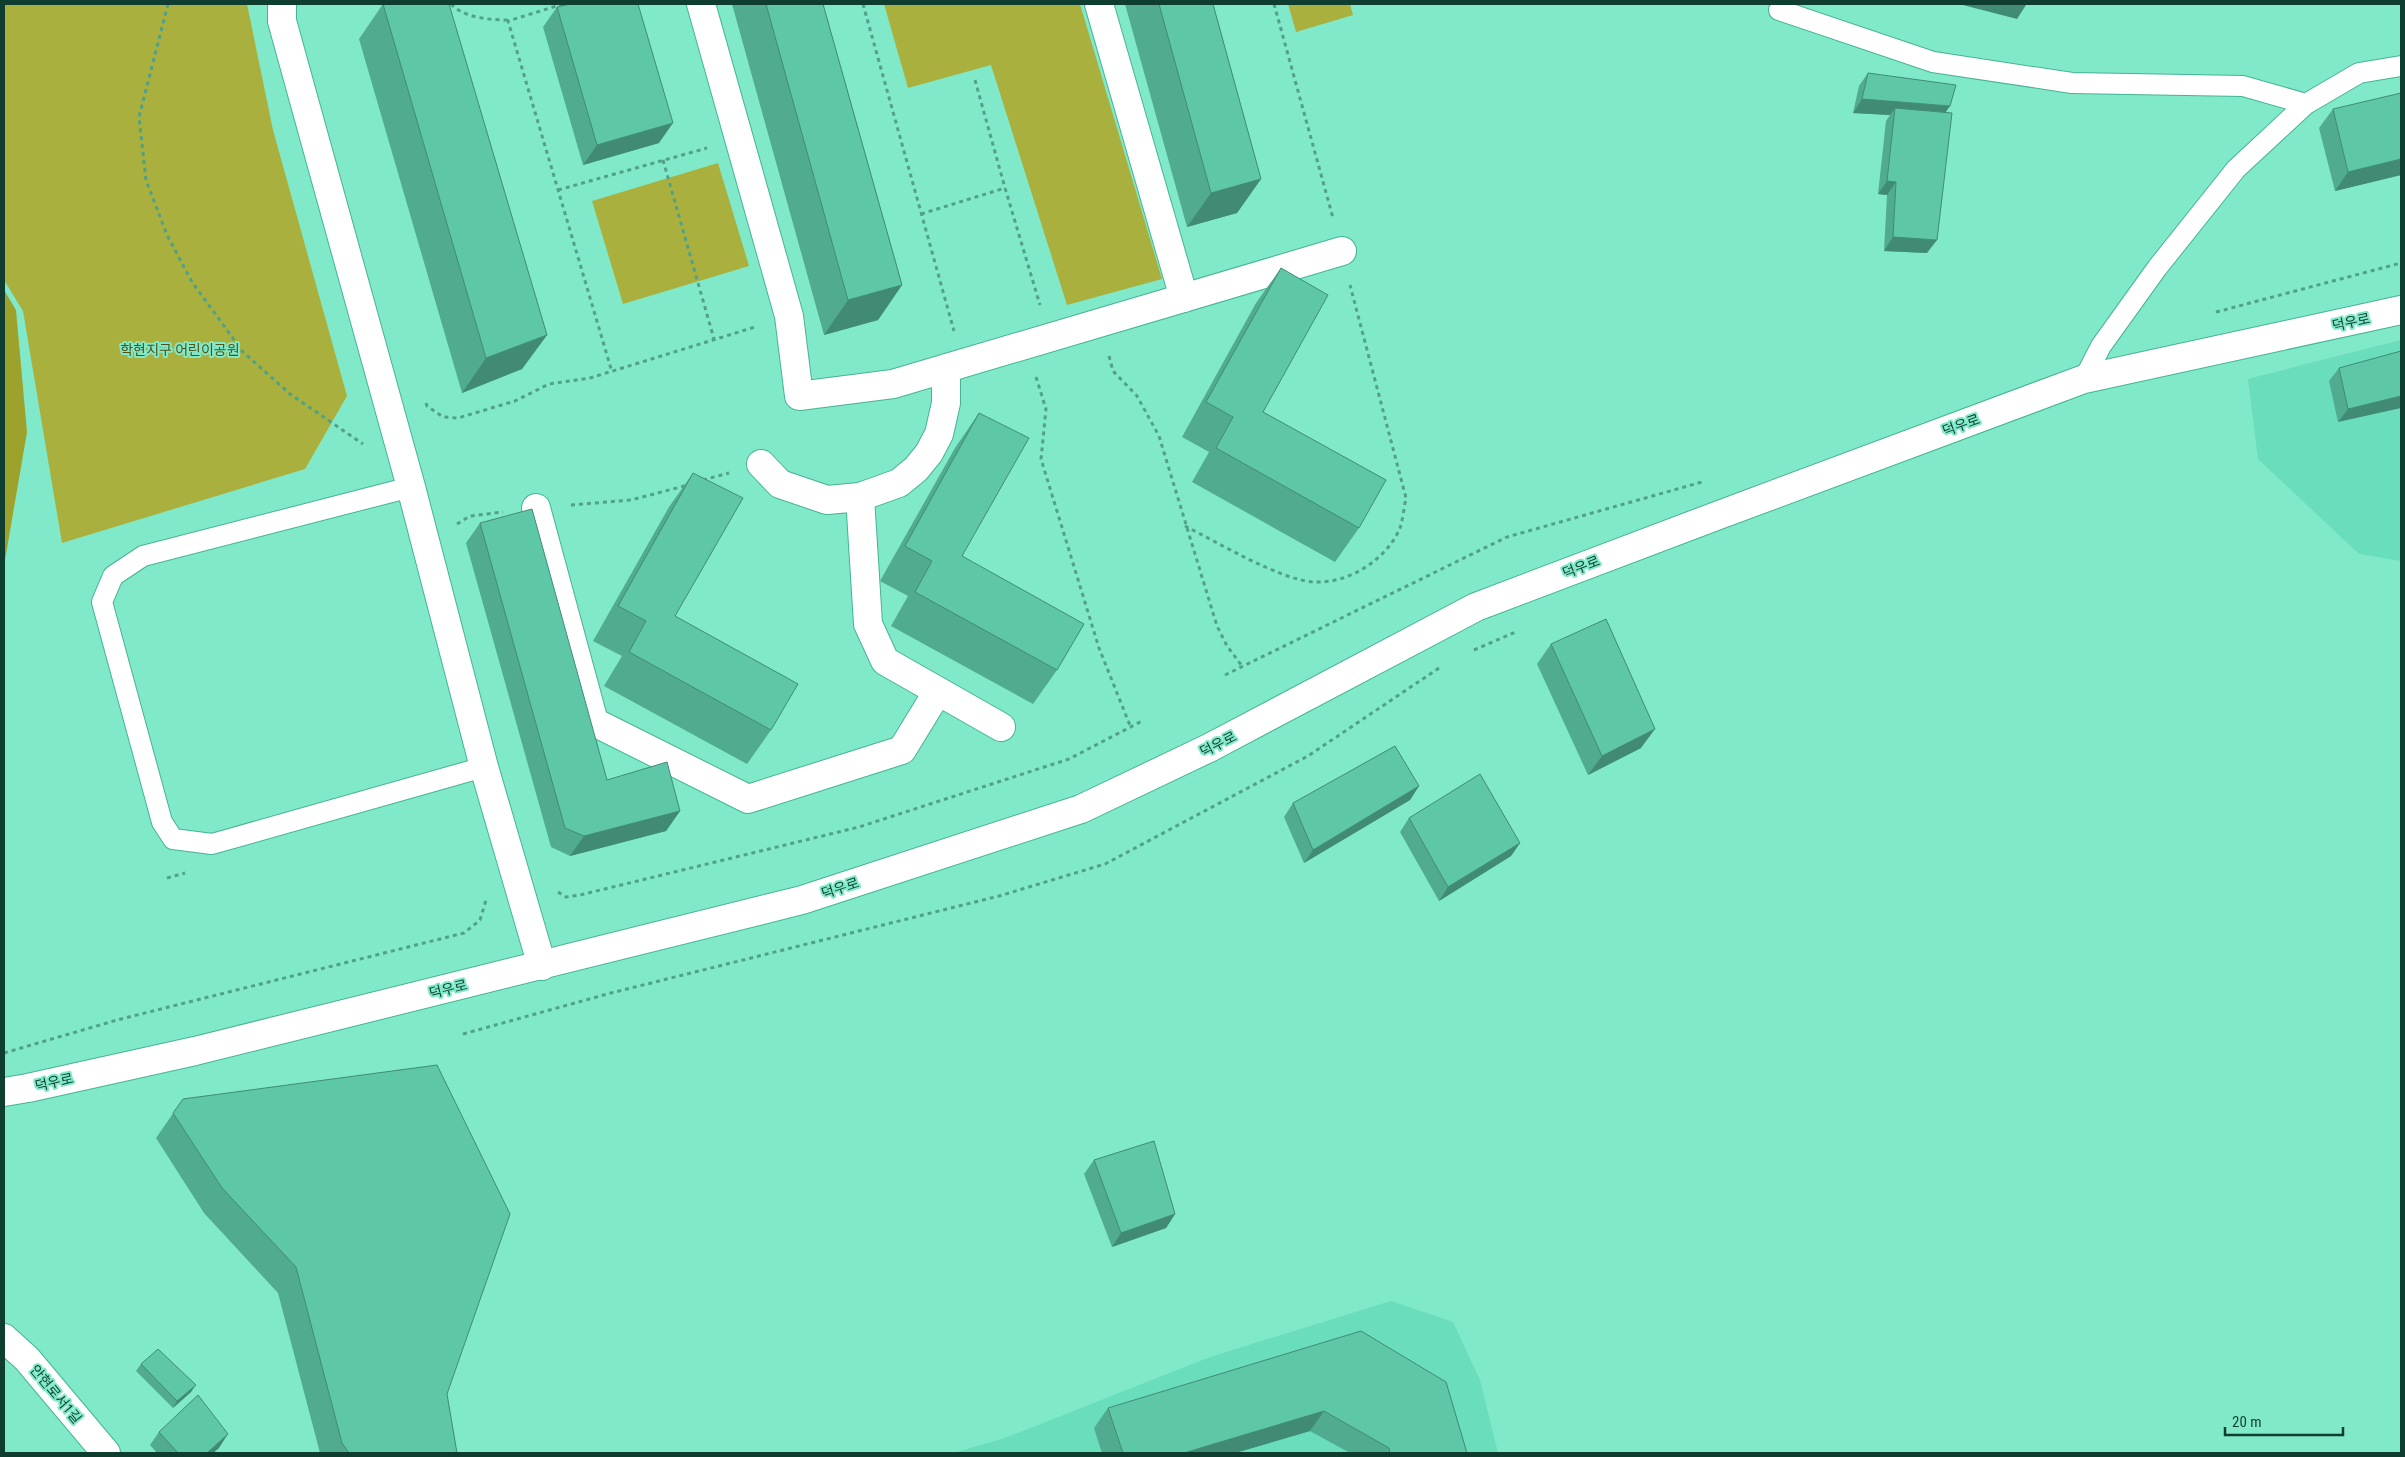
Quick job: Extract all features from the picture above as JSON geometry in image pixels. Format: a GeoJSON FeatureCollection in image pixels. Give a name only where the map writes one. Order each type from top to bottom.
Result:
{"type":"FeatureCollection","features":[{"type":"Feature","properties":{"kind":"street"},"geometry":{"type":"LineString","coordinates":[[282,4],[285,30],[411,487],[484,767],[542,966]]}},
{"type":"Feature","properties":{"kind":"street"},"geometry":{"type":"LineString","coordinates":[[701,4],[789,316],[799,396],[893,384],[1342,251]]}},
{"type":"Feature","properties":{"kind":"street"},"geometry":{"type":"LineString","coordinates":[[1099,4],[1184,298]]}},
{"type":"Feature","properties":{"kind":"street","name":"덕우로"},"geometry":{"type":"LineString","coordinates":[[4,1092],[195,1051],[802,900],[1081,809],[1209,748],[1476,607],[2084,379],[2401,310]]}},
{"type":"Feature","properties":{"kind":"street"},"geometry":{"type":"LineString","coordinates":[[761,464],[780,484],[827,500],[860,497],[899,483],[916,469],[929,454],[939,434],[955,365]]}},
{"type":"Feature","properties":{"kind":"street"},"geometry":{"type":"LineString","coordinates":[[860,497],[868,624],[885,661],[1001,727]]}},
{"type":"Feature","properties":{"kind":"street"},"geometry":{"type":"LineString","coordinates":[[536,508],[594,722],[748,799],[902,750],[938,691]]}},
{"type":"Feature","properties":{"kind":"street","name":"안현로서1길"},"geometry":{"type":"LineString","coordinates":[[4,1338],[27,1359],[99,1451]]}},
{"type":"Feature","properties":{"kind":"lane"},"geometry":{"type":"LineString","coordinates":[[1779,10],[1933,62],[2072,83],[2243,86],[2306,104]]}},
{"type":"Feature","properties":{"kind":"lane"},"geometry":{"type":"LineString","coordinates":[[2084,379],[2101,346],[2151,276],[2236,169],[2306,104],[2359,73],[2401,66]]}},
{"type":"Feature","properties":{"kind":"lane"},"geometry":{"type":"LineString","coordinates":[[411,487],[143,556],[113,576],[102,602],[162,822],[173,839],[212,844],[484,767]]}},
{"type":"Feature","properties":{"kind":"path"},"geometry":{"type":"LineString","coordinates":[[168,4],[153,56],[139,117],[146,180],[167,235],[192,282],[243,352],[290,394],[366,445]]}},
{"type":"Feature","properties":{"kind":"path"},"geometry":{"type":"LineString","coordinates":[[451,4],[456,9],[488,20],[511,21],[563,4]]}},
{"type":"Feature","properties":{"kind":"path"},"geometry":{"type":"LineString","coordinates":[[862,4],[921,214],[955,365]]}},
{"type":"Feature","properties":{"kind":"path"},"geometry":{"type":"LineString","coordinates":[[1185,526],[1282,574],[1315,582],[1346,577],[1368,567],[1386,550],[1400,528],[1406,498],[1342,251],[1274,4]]}},
{"type":"Feature","properties":{"kind":"path"},"geometry":{"type":"LineString","coordinates":[[511,21],[508,22],[612,372]]}},
{"type":"Feature","properties":{"kind":"path"},"geometry":{"type":"LineString","coordinates":[[975,80],[1005,188],[1038,341],[1046,409],[1042,459],[1099,648],[1131,728]]}},
{"type":"Feature","properties":{"kind":"path"},"geometry":{"type":"LineString","coordinates":[[558,190],[739,139]]}},
{"type":"Feature","properties":{"kind":"path"},"geometry":{"type":"LineString","coordinates":[[663,160],[714,339]]}},
{"type":"Feature","properties":{"kind":"path"},"geometry":{"type":"LineString","coordinates":[[921,214],[1005,188]]}},
{"type":"Feature","properties":{"kind":"path"},"geometry":{"type":"LineString","coordinates":[[2211,314],[2401,262]]}},
{"type":"Feature","properties":{"kind":"path"},"geometry":{"type":"LineString","coordinates":[[424,397],[427,406],[443,417],[458,418],[515,401],[549,384],[590,378],[612,372],[789,316]]}},
{"type":"Feature","properties":{"kind":"path"},"geometry":{"type":"LineString","coordinates":[[1100,322],[1113,371],[1137,396],[1159,436],[1217,626],[1227,646],[1242,666]]}},
{"type":"Feature","properties":{"kind":"path"},"geometry":{"type":"LineString","coordinates":[[455,526],[459,520],[470,516],[631,500],[761,464]]}},
{"type":"Feature","properties":{"kind":"path"},"geometry":{"type":"LineString","coordinates":[[1225,675],[1507,536],[1708,480]]}},
{"type":"Feature","properties":{"kind":"path"},"geometry":{"type":"LineString","coordinates":[[552,889],[566,897],[580,895],[859,827],[1069,759],[1142,721]]}},
{"type":"Feature","properties":{"kind":"path"},"geometry":{"type":"LineString","coordinates":[[4,1053],[117,1020],[464,933],[480,920],[487,895]]}},
{"type":"Feature","properties":{"kind":"shaded area"},"geometry":{"type":"Polygon","coordinates":[[[4,290],[16,310],[27,432],[4,566],[4,290]]]}},
{"type":"Feature","properties":{"kind":"shaded area"},"geometry":{"type":"Polygon","coordinates":[[[2401,340],[2401,561],[2359,554],[2258,459],[2248,379],[2401,340]]]}},
{"type":"Feature","properties":{"kind":"shaded area"},"geometry":{"type":"Polygon","coordinates":[[[1391,1301],[1453,1322],[1480,1380],[1498,1453],[953,1453],[1005,1438],[1210,1357],[1391,1301]]]}},
{"type":"Feature","properties":{"kind":"green space","name":"학현지구 어린이공원"},"geometry":{"type":"Polygon","coordinates":[[[4,4],[247,4],[273,130],[347,396],[305,469],[62,543],[23,311],[4,280],[4,4]]]}},
{"type":"Feature","properties":{"kind":"green space"},"geometry":{"type":"Polygon","coordinates":[[[884,4],[1080,4],[1162,279],[1067,305],[991,65],[908,88],[884,4]]]}},
{"type":"Feature","properties":{"kind":"green space"},"geometry":{"type":"Polygon","coordinates":[[[1288,4],[1350,4],[1353,15],[1296,32],[1288,4]]]}},
{"type":"Feature","properties":{"kind":"green space"},"geometry":{"type":"Polygon","coordinates":[[[718,163],[749,266],[623,304],[592,201],[718,163]]]}},
{"type":"Feature","properties":{"kind":"building"},"geometry":{"type":"Polygon","coordinates":[[[383,4],[449,4],[547,335],[486,358],[383,4]]]}},
{"type":"Feature","properties":{"kind":"building"},"geometry":{"type":"Polygon","coordinates":[[[570,4],[638,4],[673,123],[597,145],[557,7],[570,4]]]}},
{"type":"Feature","properties":{"kind":"building"},"geometry":{"type":"Polygon","coordinates":[[[766,4],[823,4],[902,285],[848,300],[766,4]]]}},
{"type":"Feature","properties":{"kind":"building"},"geometry":{"type":"Polygon","coordinates":[[[1159,4],[1213,4],[1261,179],[1211,193],[1159,4]]]}},
{"type":"Feature","properties":{"kind":"building"},"geometry":{"type":"Polygon","coordinates":[[[1868,73],[1956,85],[1950,106],[1862,99],[1868,73]]]}},
{"type":"Feature","properties":{"kind":"building"},"geometry":{"type":"Polygon","coordinates":[[[2401,93],[2401,159],[2348,172],[2333,109],[2401,93]]]}},
{"type":"Feature","properties":{"kind":"building"},"geometry":{"type":"Polygon","coordinates":[[[1895,108],[1952,113],[1937,240],[1893,237],[1896,182],[1887,181],[1895,108]]]}},
{"type":"Feature","properties":{"kind":"building"},"geometry":{"type":"Polygon","coordinates":[[[1281,268],[1328,295],[1263,412],[1386,480],[1359,528],[1216,448],[1233,417],[1206,402],[1281,268]]]}},
{"type":"Feature","properties":{"kind":"building"},"geometry":{"type":"Polygon","coordinates":[[[2401,351],[2401,396],[2348,409],[2339,368],[2401,351]]]}},
{"type":"Feature","properties":{"kind":"building"},"geometry":{"type":"Polygon","coordinates":[[[979,413],[1029,438],[962,556],[1084,624],[1057,670],[915,592],[932,561],[905,546],[979,413]]]}},
{"type":"Feature","properties":{"kind":"building"},"geometry":{"type":"Polygon","coordinates":[[[693,473],[743,498],[675,616],[798,684],[771,730],[629,652],[646,621],[618,606],[693,473]]]}},
{"type":"Feature","properties":{"kind":"building"},"geometry":{"type":"Polygon","coordinates":[[[532,509],[607,780],[667,762],[680,811],[584,836],[565,828],[480,523],[532,509]]]}},
{"type":"Feature","properties":{"kind":"building"},"geometry":{"type":"Polygon","coordinates":[[[1606,619],[1655,729],[1602,756],[1551,644],[1606,619]]]}},
{"type":"Feature","properties":{"kind":"building"},"geometry":{"type":"Polygon","coordinates":[[[1395,746],[1419,786],[1313,850],[1293,803],[1395,746]]]}},
{"type":"Feature","properties":{"kind":"building"},"geometry":{"type":"Polygon","coordinates":[[[1480,774],[1520,843],[1448,887],[1409,818],[1480,774]]]}},
{"type":"Feature","properties":{"kind":"building"},"geometry":{"type":"Polygon","coordinates":[[[437,1065],[510,1214],[447,1394],[457,1453],[349,1453],[342,1443],[296,1267],[222,1188],[173,1113],[183,1099],[437,1065]]]}},
{"type":"Feature","properties":{"kind":"building"},"geometry":{"type":"Polygon","coordinates":[[[1154,1141],[1175,1214],[1121,1233],[1094,1160],[1154,1141]]]}},
{"type":"Feature","properties":{"kind":"building"},"geometry":{"type":"Polygon","coordinates":[[[1361,1331],[1446,1382],[1467,1453],[1390,1453],[1389,1448],[1324,1411],[1184,1453],[1123,1453],[1108,1408],[1361,1331]]]}},
{"type":"Feature","properties":{"kind":"building"},"geometry":{"type":"Polygon","coordinates":[[[158,1349],[196,1385],[177,1401],[141,1364],[158,1349]]]}},
{"type":"Feature","properties":{"kind":"building"},"geometry":{"type":"Polygon","coordinates":[[[198,1395],[228,1434],[207,1453],[178,1453],[159,1432],[198,1395]]]}}]}
